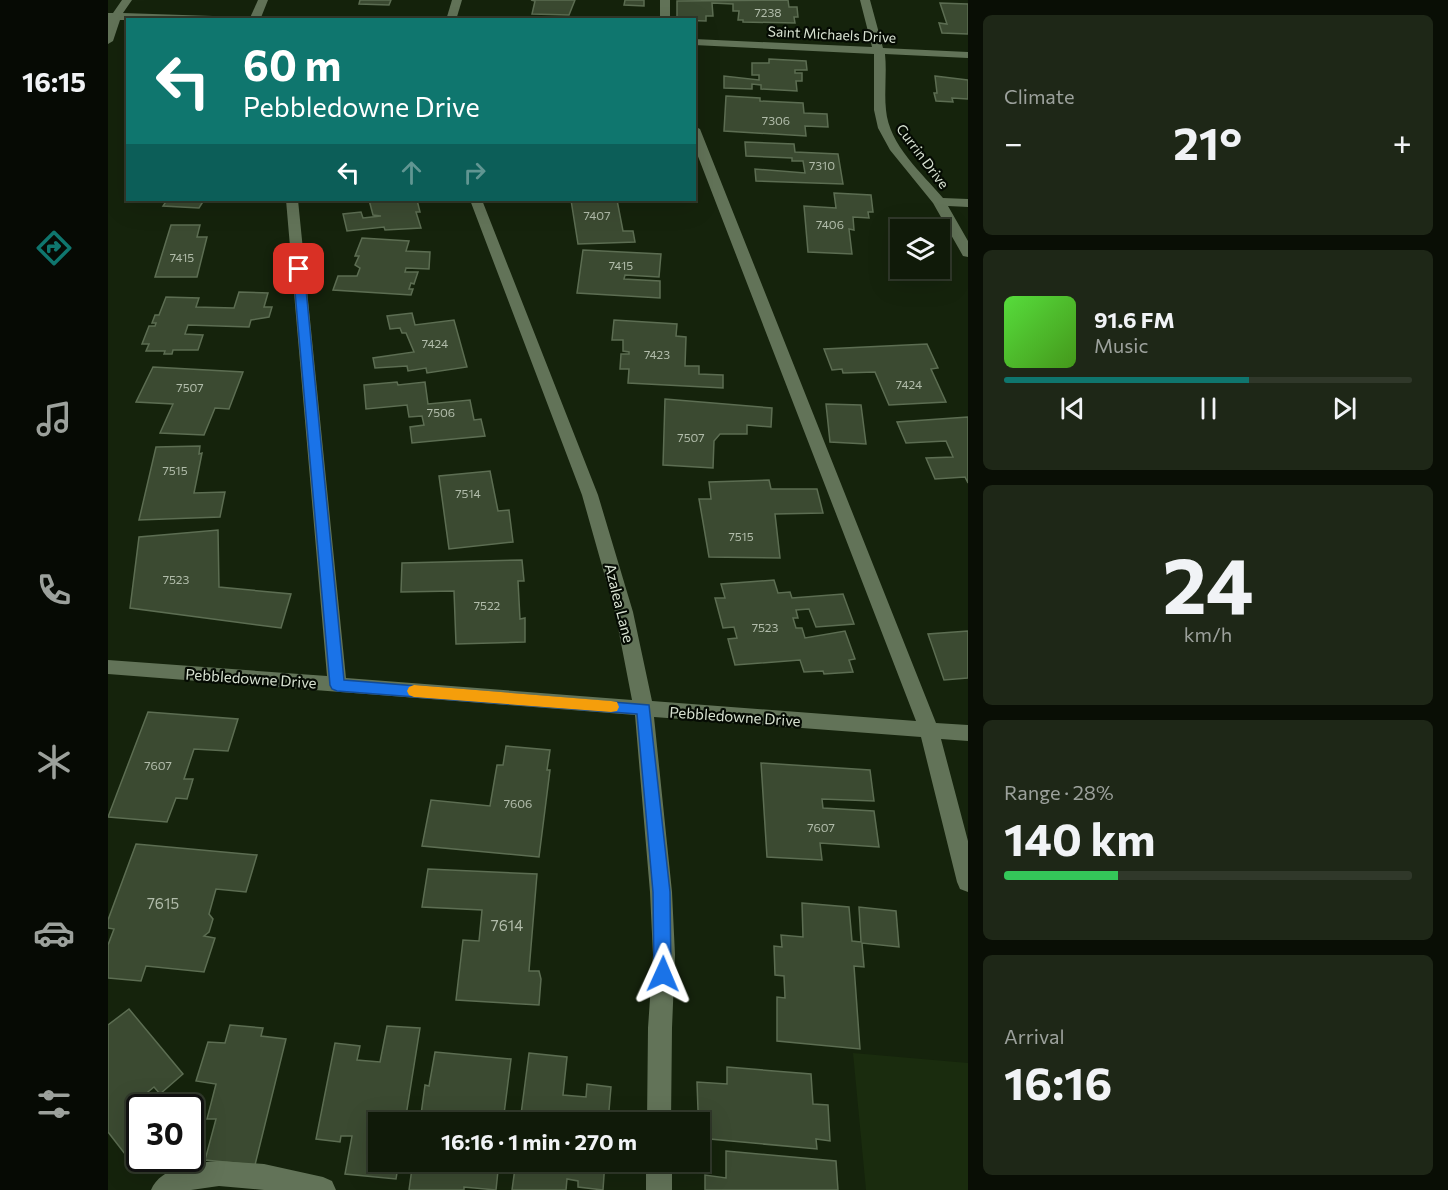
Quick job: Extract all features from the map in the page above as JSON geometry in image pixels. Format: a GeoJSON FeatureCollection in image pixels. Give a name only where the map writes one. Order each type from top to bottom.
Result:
{"type":"FeatureCollection","features":[{"type":"Feature","properties":{"kind":"street"},"geometry":{"type":"LineString","coordinates":[[108,41],[112,16],[127,0]]}},
{"type":"Feature","properties":{"kind":"street"},"geometry":{"type":"LineString","coordinates":[[255,18],[263,0]]}},
{"type":"Feature","properties":{"kind":"street"},"geometry":{"type":"LineString","coordinates":[[452,18],[456,0]]}},
{"type":"Feature","properties":{"kind":"street"},"geometry":{"type":"LineString","coordinates":[[665,0],[665,18]]}},
{"type":"Feature","properties":{"kind":"street","name":"Currin Drive"},"geometry":{"type":"LineString","coordinates":[[865,0],[879,52],[880,110],[884,128],[894,147],[921,177],[939,202],[968,254]]}},
{"type":"Feature","properties":{"kind":"street"},"geometry":{"type":"LineString","coordinates":[[112,16],[178,18]]}},
{"type":"Feature","properties":{"kind":"street","name":"Saint Michaels Drive"},"geometry":{"type":"LineString","coordinates":[[696,42],[968,55]]}},
{"type":"Feature","properties":{"kind":"street"},"geometry":{"type":"LineString","coordinates":[[696,134],[929,730],[968,882]]}},
{"type":"Feature","properties":{"kind":"street"},"geometry":{"type":"LineString","coordinates":[[292,201],[337,685]]}},
{"type":"Feature","properties":{"kind":"street","name":"Azalea Lane"},"geometry":{"type":"LineString","coordinates":[[476,201],[590,495],[624,612],[644,709],[662,892],[663,955],[659,1112]]}},
{"type":"Feature","properties":{"kind":"street"},"geometry":{"type":"LineString","coordinates":[[939,202],[968,203]]}},
{"type":"Feature","properties":{"kind":"street","name":"Pebbledowne Drive"},"geometry":{"type":"LineString","coordinates":[[108,667],[968,733]]}},
{"type":"Feature","properties":{"kind":"street"},"geometry":{"type":"LineString","coordinates":[[659,1172],[659,1190]]}},
{"type":"Feature","properties":{"kind":"street"},"geometry":{"type":"LineString","coordinates":[[164,1190],[172,1184],[206,1173],[267,1178],[323,1190]]}},
{"type":"Feature","properties":{"kind":"shaded area"},"geometry":{"type":"Polygon","coordinates":[[[853,1053],[968,1063],[968,1190],[866,1190],[853,1053]]]}},
{"type":"Feature","properties":{"kind":"building"},"geometry":{"type":"Polygon","coordinates":[[[360,0],[391,0],[389,5],[359,4],[360,0]]]}},
{"type":"Feature","properties":{"kind":"building"},"geometry":{"type":"Polygon","coordinates":[[[531,0],[575,0],[569,15],[532,14],[535,1],[531,0]]]}},
{"type":"Feature","properties":{"kind":"building"},"geometry":{"type":"Polygon","coordinates":[[[625,0],[644,0],[644,6],[624,5],[625,0]]]}},
{"type":"Feature","properties":{"kind":"building"},"geometry":{"type":"Polygon","coordinates":[[[788,0],[789,7],[797,7],[798,17],[794,17],[795,23],[743,22],[743,20],[738,20],[739,11],[733,11],[733,4],[712,3],[713,16],[706,16],[706,21],[696,21],[696,18],[677,18],[677,1],[788,0]]]}},
{"type":"Feature","properties":{"kind":"building"},"geometry":{"type":"Polygon","coordinates":[[[940,3],[968,4],[968,34],[942,33],[939,23],[947,24],[940,3]]]}},
{"type":"Feature","properties":{"kind":"building"},"geometry":{"type":"Polygon","coordinates":[[[769,59],[806,61],[807,70],[795,70],[795,73],[802,73],[802,81],[796,81],[797,91],[761,89],[761,85],[752,84],[752,89],[724,88],[724,76],[759,80],[759,75],[752,75],[752,63],[769,63],[769,59]]]}},
{"type":"Feature","properties":{"kind":"building"},"geometry":{"type":"Polygon","coordinates":[[[935,76],[968,80],[968,99],[952,98],[953,102],[936,101],[935,76]]]}},
{"type":"Feature","properties":{"kind":"building"},"geometry":{"type":"Polygon","coordinates":[[[726,96],[760,98],[760,101],[803,103],[804,113],[827,114],[828,127],[805,126],[806,136],[724,131],[726,96]]]}},
{"type":"Feature","properties":{"kind":"building"},"geometry":{"type":"Polygon","coordinates":[[[745,142],[794,144],[795,152],[838,154],[843,184],[756,181],[755,169],[805,173],[803,161],[792,161],[792,158],[746,156],[745,142]]]}},
{"type":"Feature","properties":{"kind":"building"},"geometry":{"type":"Polygon","coordinates":[[[834,193],[871,195],[873,212],[868,212],[869,218],[853,217],[854,230],[849,229],[852,254],[808,252],[804,206],[836,208],[834,193]]]}},
{"type":"Feature","properties":{"kind":"building"},"geometry":{"type":"Polygon","coordinates":[[[166,201],[203,201],[199,208],[163,206],[166,201]]]}},
{"type":"Feature","properties":{"kind":"building"},"geometry":{"type":"Polygon","coordinates":[[[369,201],[417,201],[420,212],[416,212],[421,228],[385,230],[384,227],[347,231],[343,214],[361,212],[363,218],[381,216],[373,215],[369,201]]]}},
{"type":"Feature","properties":{"kind":"building"},"geometry":{"type":"Polygon","coordinates":[[[571,201],[617,201],[623,231],[633,231],[635,242],[578,244],[571,201]]]}},
{"type":"Feature","properties":{"kind":"building"},"geometry":{"type":"Polygon","coordinates":[[[171,225],[200,225],[197,237],[207,237],[197,277],[155,277],[171,225]]]}},
{"type":"Feature","properties":{"kind":"building"},"geometry":{"type":"Polygon","coordinates":[[[362,238],[409,241],[406,251],[430,252],[429,269],[406,268],[405,272],[418,272],[414,284],[411,283],[409,289],[413,289],[411,295],[333,290],[338,276],[357,276],[360,268],[355,265],[359,256],[355,256],[362,238]]]}},
{"type":"Feature","properties":{"kind":"building"},"geometry":{"type":"Polygon","coordinates":[[[583,250],[661,254],[659,277],[625,275],[624,279],[660,281],[660,298],[577,293],[583,250]]]}},
{"type":"Feature","properties":{"kind":"building"},"geometry":{"type":"Polygon","coordinates":[[[239,292],[268,293],[264,307],[272,307],[269,317],[251,320],[249,327],[188,325],[185,334],[203,335],[198,350],[173,350],[172,354],[164,354],[165,351],[146,351],[149,344],[142,344],[149,326],[155,326],[156,323],[152,323],[155,315],[159,315],[166,297],[199,298],[196,307],[234,308],[239,292]]]}},
{"type":"Feature","properties":{"kind":"building"},"geometry":{"type":"Polygon","coordinates":[[[412,313],[415,325],[454,320],[467,367],[427,373],[426,368],[408,371],[407,366],[375,368],[373,358],[414,352],[406,333],[402,333],[400,328],[390,329],[387,316],[412,313]]]}},
{"type":"Feature","properties":{"kind":"building"},"geometry":{"type":"Polygon","coordinates":[[[614,320],[677,324],[676,336],[686,337],[685,366],[699,366],[699,374],[723,375],[723,388],[628,383],[629,369],[620,369],[621,354],[629,354],[629,352],[623,351],[623,340],[612,340],[614,320]]]}},
{"type":"Feature","properties":{"kind":"building"},"geometry":{"type":"Polygon","coordinates":[[[927,344],[938,368],[931,369],[946,402],[889,405],[875,372],[843,373],[842,369],[832,370],[824,349],[927,344]]]}},
{"type":"Feature","properties":{"kind":"building"},"geometry":{"type":"Polygon","coordinates":[[[153,367],[243,372],[229,409],[215,408],[204,435],[160,433],[173,404],[136,402],[153,367]]]}},
{"type":"Feature","properties":{"kind":"building"},"geometry":{"type":"Polygon","coordinates":[[[397,382],[398,385],[425,382],[428,404],[470,400],[474,420],[481,419],[485,436],[412,443],[410,427],[424,425],[422,416],[409,417],[407,405],[366,409],[364,385],[397,382]]]}},
{"type":"Feature","properties":{"kind":"building"},"geometry":{"type":"Polygon","coordinates":[[[665,399],[772,408],[771,427],[747,425],[747,434],[720,434],[714,441],[713,468],[663,465],[665,399]]]}},
{"type":"Feature","properties":{"kind":"building"},"geometry":{"type":"Polygon","coordinates":[[[826,404],[861,405],[866,444],[830,442],[826,404]]]}},
{"type":"Feature","properties":{"kind":"building"},"geometry":{"type":"Polygon","coordinates":[[[968,417],[968,483],[965,477],[935,479],[926,458],[953,457],[946,441],[906,443],[897,422],[968,417]]]}},
{"type":"Feature","properties":{"kind":"building"},"geometry":{"type":"Polygon","coordinates":[[[200,446],[199,454],[202,453],[194,493],[225,492],[220,517],[139,520],[156,447],[200,446]]]}},
{"type":"Feature","properties":{"kind":"building"},"geometry":{"type":"Polygon","coordinates":[[[490,471],[498,511],[509,510],[513,542],[449,549],[439,476],[490,471]]]}},
{"type":"Feature","properties":{"kind":"building"},"geometry":{"type":"Polygon","coordinates":[[[769,480],[771,489],[817,489],[823,513],[775,514],[780,558],[709,557],[699,499],[711,499],[709,482],[769,480]]]}},
{"type":"Feature","properties":{"kind":"building"},"geometry":{"type":"Polygon","coordinates":[[[218,530],[219,587],[291,594],[281,628],[130,608],[139,537],[218,530]]]}},
{"type":"Feature","properties":{"kind":"building"},"geometry":{"type":"Polygon","coordinates":[[[522,560],[524,581],[518,581],[520,619],[525,618],[525,642],[456,644],[454,591],[401,592],[402,563],[522,560]]]}},
{"type":"Feature","properties":{"kind":"building"},"geometry":{"type":"Polygon","coordinates":[[[774,580],[778,593],[790,592],[792,598],[843,594],[854,624],[816,627],[809,609],[796,610],[798,618],[793,618],[796,628],[802,628],[805,638],[845,631],[855,659],[849,660],[853,672],[824,674],[823,671],[804,672],[800,660],[735,665],[728,639],[737,638],[734,627],[723,628],[715,598],[725,598],[721,584],[774,580]]]}},
{"type":"Feature","properties":{"kind":"building"},"geometry":{"type":"Polygon","coordinates":[[[968,631],[968,678],[944,680],[928,634],[968,631]]]}},
{"type":"Feature","properties":{"kind":"building"},"geometry":{"type":"Polygon","coordinates":[[[148,712],[238,719],[228,751],[194,749],[184,779],[193,779],[187,799],[176,798],[167,822],[108,817],[148,712]]]}},
{"type":"Feature","properties":{"kind":"building"},"geometry":{"type":"Polygon","coordinates":[[[506,746],[550,750],[547,770],[550,770],[539,857],[422,846],[431,800],[490,806],[497,765],[503,765],[506,746]]]}},
{"type":"Feature","properties":{"kind":"building"},"geometry":{"type":"Polygon","coordinates":[[[761,763],[870,770],[874,801],[822,799],[823,808],[874,811],[879,847],[820,843],[822,860],[767,857],[761,763]]]}},
{"type":"Feature","properties":{"kind":"building"},"geometry":{"type":"Polygon","coordinates":[[[136,844],[257,855],[246,892],[216,889],[209,914],[213,919],[209,932],[204,936],[215,938],[204,972],[146,966],[141,981],[108,978],[108,945],[114,929],[108,928],[108,920],[136,844]]]}},
{"type":"Feature","properties":{"kind":"building"},"geometry":{"type":"Polygon","coordinates":[[[428,869],[537,874],[529,971],[539,971],[541,979],[539,1005],[456,1000],[463,940],[479,941],[482,910],[422,907],[428,869]]]}},
{"type":"Feature","properties":{"kind":"building"},"geometry":{"type":"Polygon","coordinates":[[[802,903],[849,907],[852,941],[861,942],[859,907],[896,911],[899,947],[862,943],[864,967],[854,966],[860,1049],[777,1041],[777,997],[785,998],[784,976],[775,975],[774,946],[782,947],[781,935],[803,937],[802,903]]]}},
{"type":"Feature","properties":{"kind":"building"},"geometry":{"type":"Polygon","coordinates":[[[129,1009],[183,1074],[160,1094],[154,1087],[145,1094],[126,1094],[125,1154],[108,1132],[108,1025],[129,1009]]]}},
{"type":"Feature","properties":{"kind":"building"},"geometry":{"type":"Polygon","coordinates":[[[230,1025],[263,1028],[261,1036],[286,1039],[255,1165],[205,1160],[216,1119],[207,1119],[216,1084],[196,1081],[208,1042],[225,1043],[230,1025]]]}},
{"type":"Feature","properties":{"kind":"building"},"geometry":{"type":"Polygon","coordinates":[[[387,1026],[420,1028],[407,1112],[368,1112],[368,1172],[397,1172],[396,1179],[345,1174],[352,1136],[341,1136],[340,1142],[316,1139],[335,1043],[360,1046],[357,1060],[380,1062],[387,1026]]]}},
{"type":"Feature","properties":{"kind":"building"},"geometry":{"type":"Polygon","coordinates":[[[435,1052],[511,1059],[504,1112],[421,1112],[425,1085],[429,1086],[435,1052]]]}},
{"type":"Feature","properties":{"kind":"building"},"geometry":{"type":"Polygon","coordinates":[[[529,1053],[567,1057],[563,1095],[586,1097],[587,1084],[611,1087],[609,1112],[521,1112],[529,1053]]]}},
{"type":"Feature","properties":{"kind":"building"},"geometry":{"type":"Polygon","coordinates":[[[727,1067],[811,1074],[813,1104],[828,1105],[830,1141],[816,1139],[817,1149],[710,1139],[710,1112],[698,1112],[697,1082],[727,1084],[727,1067]]]}},
{"type":"Feature","properties":{"kind":"building"},"geometry":{"type":"Polygon","coordinates":[[[726,1151],[836,1161],[838,1190],[705,1190],[705,1175],[726,1178],[726,1151]]]}},
{"type":"Feature","properties":{"kind":"building"},"geometry":{"type":"Polygon","coordinates":[[[411,1172],[498,1172],[496,1190],[464,1187],[464,1190],[409,1190],[411,1172]]]}},
{"type":"Feature","properties":{"kind":"building"},"geometry":{"type":"Polygon","coordinates":[[[514,1172],[604,1172],[603,1190],[578,1187],[578,1181],[567,1179],[566,1190],[512,1190],[514,1172]]]}},
{"type":"Feature","properties":{"kind":"slow traffic"},"geometry":{"type":"LineString","coordinates":[[414,691],[611,707]]}},
{"type":"Feature","properties":{"kind":"route"},"geometry":{"type":"LineString","coordinates":[[299,269],[337,685],[644,709],[662,892],[663,974]]}}]}
